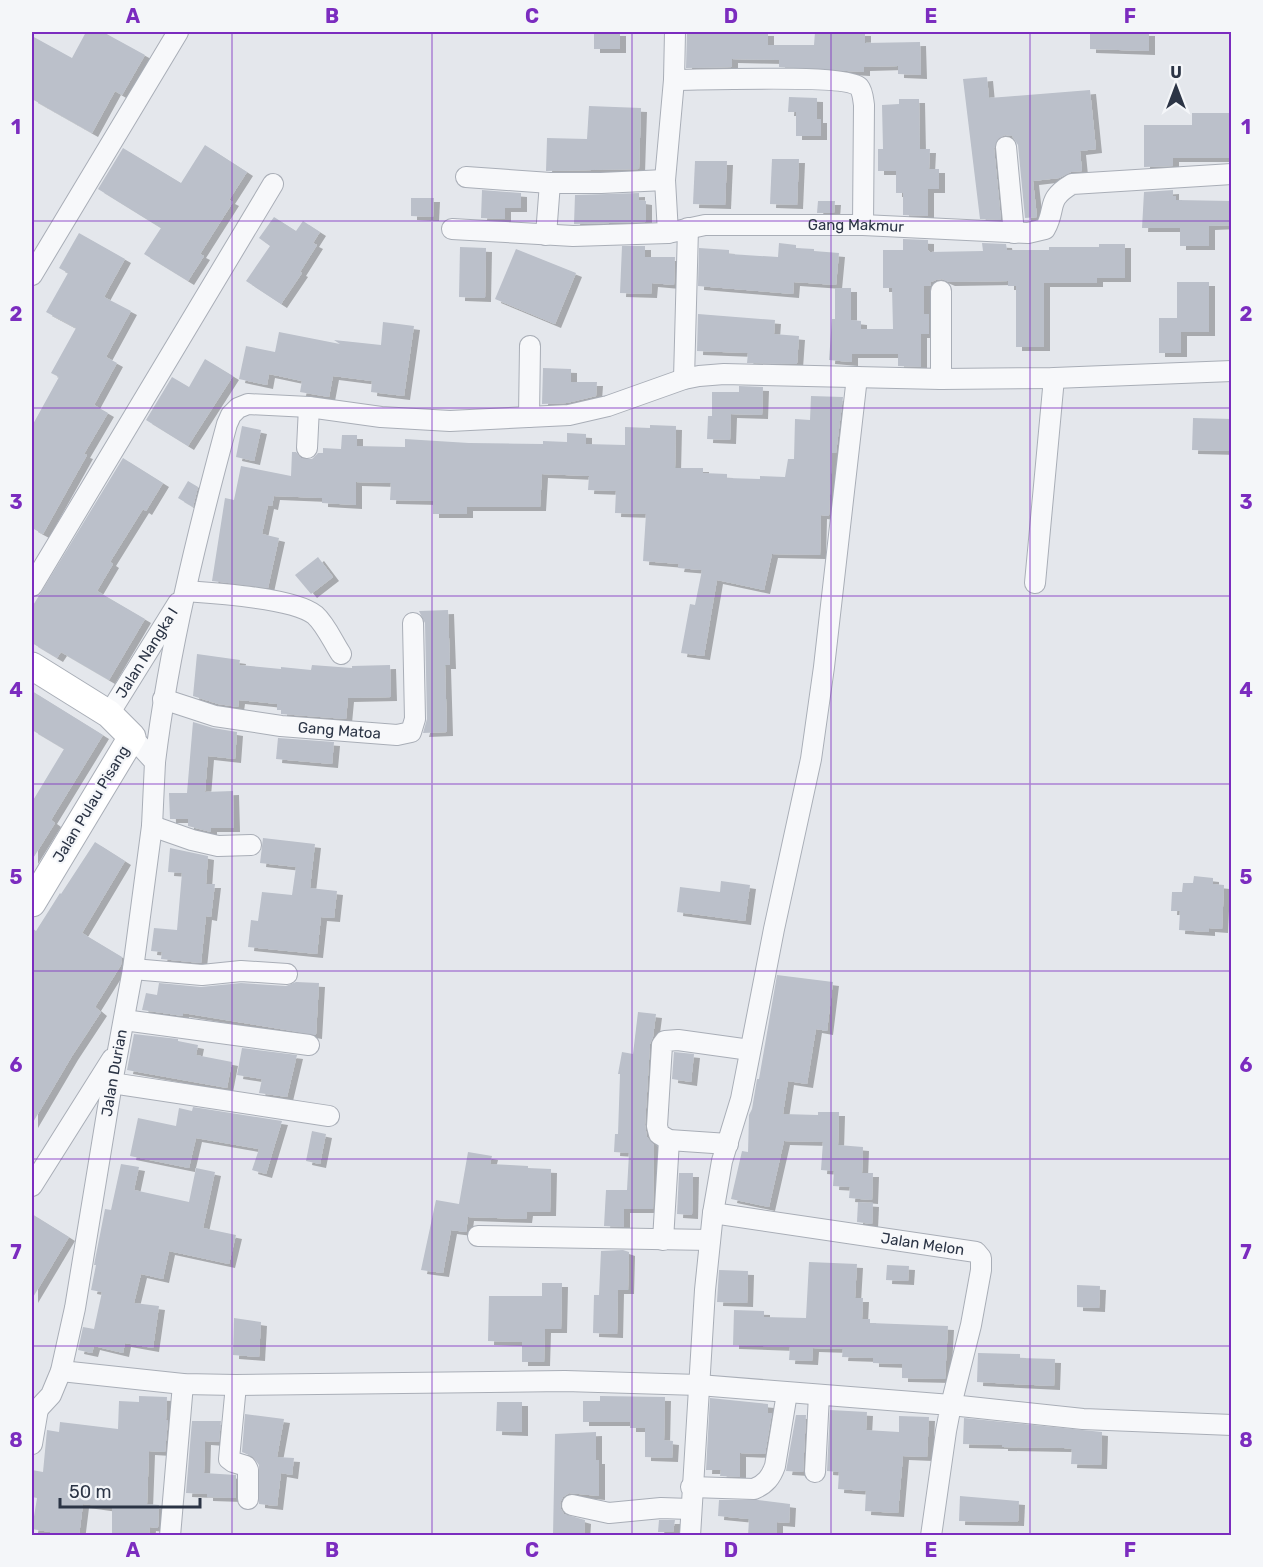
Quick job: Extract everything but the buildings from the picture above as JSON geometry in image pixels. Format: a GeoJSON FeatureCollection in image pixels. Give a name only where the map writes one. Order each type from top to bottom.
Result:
{"type":"FeatureCollection","features":[{"type":"Feature","properties":{"kind":"street"},"geometry":{"type":"LineString","coordinates":[[32,275],[178,32]]}},
{"type":"Feature","properties":{"kind":"street"},"geometry":{"type":"LineString","coordinates":[[668,233],[665,180],[674,80],[675,32]]}},
{"type":"Feature","properties":{"kind":"street"},"geometry":{"type":"LineString","coordinates":[[674,80],[807,79],[849,83],[858,87],[863,95],[864,105],[863,225]]}},
{"type":"Feature","properties":{"kind":"street"},"geometry":{"type":"LineString","coordinates":[[1006,147],[1014,233]]}},
{"type":"Feature","properties":{"kind":"street","name":"Gang Makmur"},"geometry":{"type":"LineString","coordinates":[[452,230],[546,235],[668,233],[705,225],[863,225],[1014,233],[1045,229],[1052,201],[1059,191],[1072,184],[1232,174]]}},
{"type":"Feature","properties":{"kind":"street"},"geometry":{"type":"LineString","coordinates":[[466,177],[550,183],[665,180]]}},
{"type":"Feature","properties":{"kind":"street"},"geometry":{"type":"LineString","coordinates":[[546,235],[550,183]]}},
{"type":"Feature","properties":{"kind":"street"},"geometry":{"type":"LineString","coordinates":[[32,586],[273,184]]}},
{"type":"Feature","properties":{"kind":"street"},"geometry":{"type":"LineString","coordinates":[[684,379],[687,228]]}},
{"type":"Feature","properties":{"kind":"street"},"geometry":{"type":"LineString","coordinates":[[941,291],[941,379]]}},
{"type":"Feature","properties":{"kind":"street"},"geometry":{"type":"LineString","coordinates":[[529,417],[530,346]]}},
{"type":"Feature","properties":{"kind":"street","name":"Jalan Durian"},"geometry":{"type":"LineString","coordinates":[[35,1408],[51,1395],[61,1371],[75,1308],[133,969],[152,826],[154,762],[162,699],[199,529],[231,415],[238,408],[248,404],[309,407],[381,417],[450,421],[569,415],[608,405],[684,379],[724,374],[941,379],[1054,378],[1232,371]]}},
{"type":"Feature","properties":{"kind":"street"},"geometry":{"type":"LineString","coordinates":[[690,1536],[691,1487],[712,1213],[722,1161],[741,1099],[774,929],[811,759],[857,377]]}},
{"type":"Feature","properties":{"kind":"street"},"geometry":{"type":"LineString","coordinates":[[1035,583],[1054,378]]}},
{"type":"Feature","properties":{"kind":"street"},"geometry":{"type":"LineString","coordinates":[[307,448],[309,407]]}},
{"type":"Feature","properties":{"kind":"street"},"geometry":{"type":"LineString","coordinates":[[186,591],[234,594],[302,607],[316,616],[341,654]]}},
{"type":"Feature","properties":{"kind":"street","name":"Jalan Nangka I"},"geometry":{"type":"LineString","coordinates":[[109,714],[186,591]]}},
{"type":"Feature","properties":{"kind":"street","name":"Gang Matoa"},"geometry":{"type":"LineString","coordinates":[[162,699],[215,716],[281,726],[397,735],[411,732],[416,719],[413,623]]}},
{"type":"Feature","properties":{"kind":"street"},"geometry":{"type":"LineString","coordinates":[[32,666],[109,714],[154,762]]}},
{"type":"Feature","properties":{"kind":"street","name":"Jalan Pulau Pisang"},"geometry":{"type":"LineString","coordinates":[[32,903],[132,737]]}},
{"type":"Feature","properties":{"kind":"street"},"geometry":{"type":"LineString","coordinates":[[152,826],[218,846],[251,845]]}},
{"type":"Feature","properties":{"kind":"street"},"geometry":{"type":"LineString","coordinates":[[133,969],[202,975],[241,971],[286,974]]}},
{"type":"Feature","properties":{"kind":"street"},"geometry":{"type":"LineString","coordinates":[[124,1020],[309,1045]]}},
{"type":"Feature","properties":{"kind":"street"},"geometry":{"type":"LineString","coordinates":[[728,1144],[669,1140],[659,1134],[657,1126],[662,1045],[665,1041],[678,1040],[750,1050]]}},
{"type":"Feature","properties":{"kind":"street"},"geometry":{"type":"LineString","coordinates":[[32,1186],[118,1049]]}},
{"type":"Feature","properties":{"kind":"street"},"geometry":{"type":"LineString","coordinates":[[112,1083],[329,1116]]}},
{"type":"Feature","properties":{"kind":"street"},"geometry":{"type":"LineString","coordinates":[[663,1240],[669,1140]]}},
{"type":"Feature","properties":{"kind":"street","name":"Jalan Melon"},"geometry":{"type":"LineString","coordinates":[[712,1213],[976,1252],[981,1258],[981,1270],[971,1325],[951,1406]]}},
{"type":"Feature","properties":{"kind":"street"},"geometry":{"type":"LineString","coordinates":[[478,1236],[710,1240]]}},
{"type":"Feature","properties":{"kind":"street"},"geometry":{"type":"LineString","coordinates":[[61,1371],[183,1384],[565,1381],[699,1384],[1083,1419],[1232,1425]]}},
{"type":"Feature","properties":{"kind":"street"},"geometry":{"type":"LineString","coordinates":[[170,1536],[183,1384]]}},
{"type":"Feature","properties":{"kind":"street"},"geometry":{"type":"LineString","coordinates":[[236,1385],[230,1459],[246,1466],[248,1470],[248,1499]]}},
{"type":"Feature","properties":{"kind":"street"},"geometry":{"type":"LineString","coordinates":[[691,1487],[754,1490],[762,1486],[771,1476],[775,1466],[787,1392]]}},
{"type":"Feature","properties":{"kind":"street"},"geometry":{"type":"LineString","coordinates":[[815,1472],[819,1395]]}},
{"type":"Feature","properties":{"kind":"street"},"geometry":{"type":"LineString","coordinates":[[947,1536],[931,1535],[951,1406]]}},
{"type":"Feature","properties":{"kind":"street"},"geometry":{"type":"LineString","coordinates":[[32,1444],[35,1408]]}},
{"type":"Feature","properties":{"kind":"street"},"geometry":{"type":"LineString","coordinates":[[572,1504],[609,1513],[661,1508],[690,1509]]}}]}
